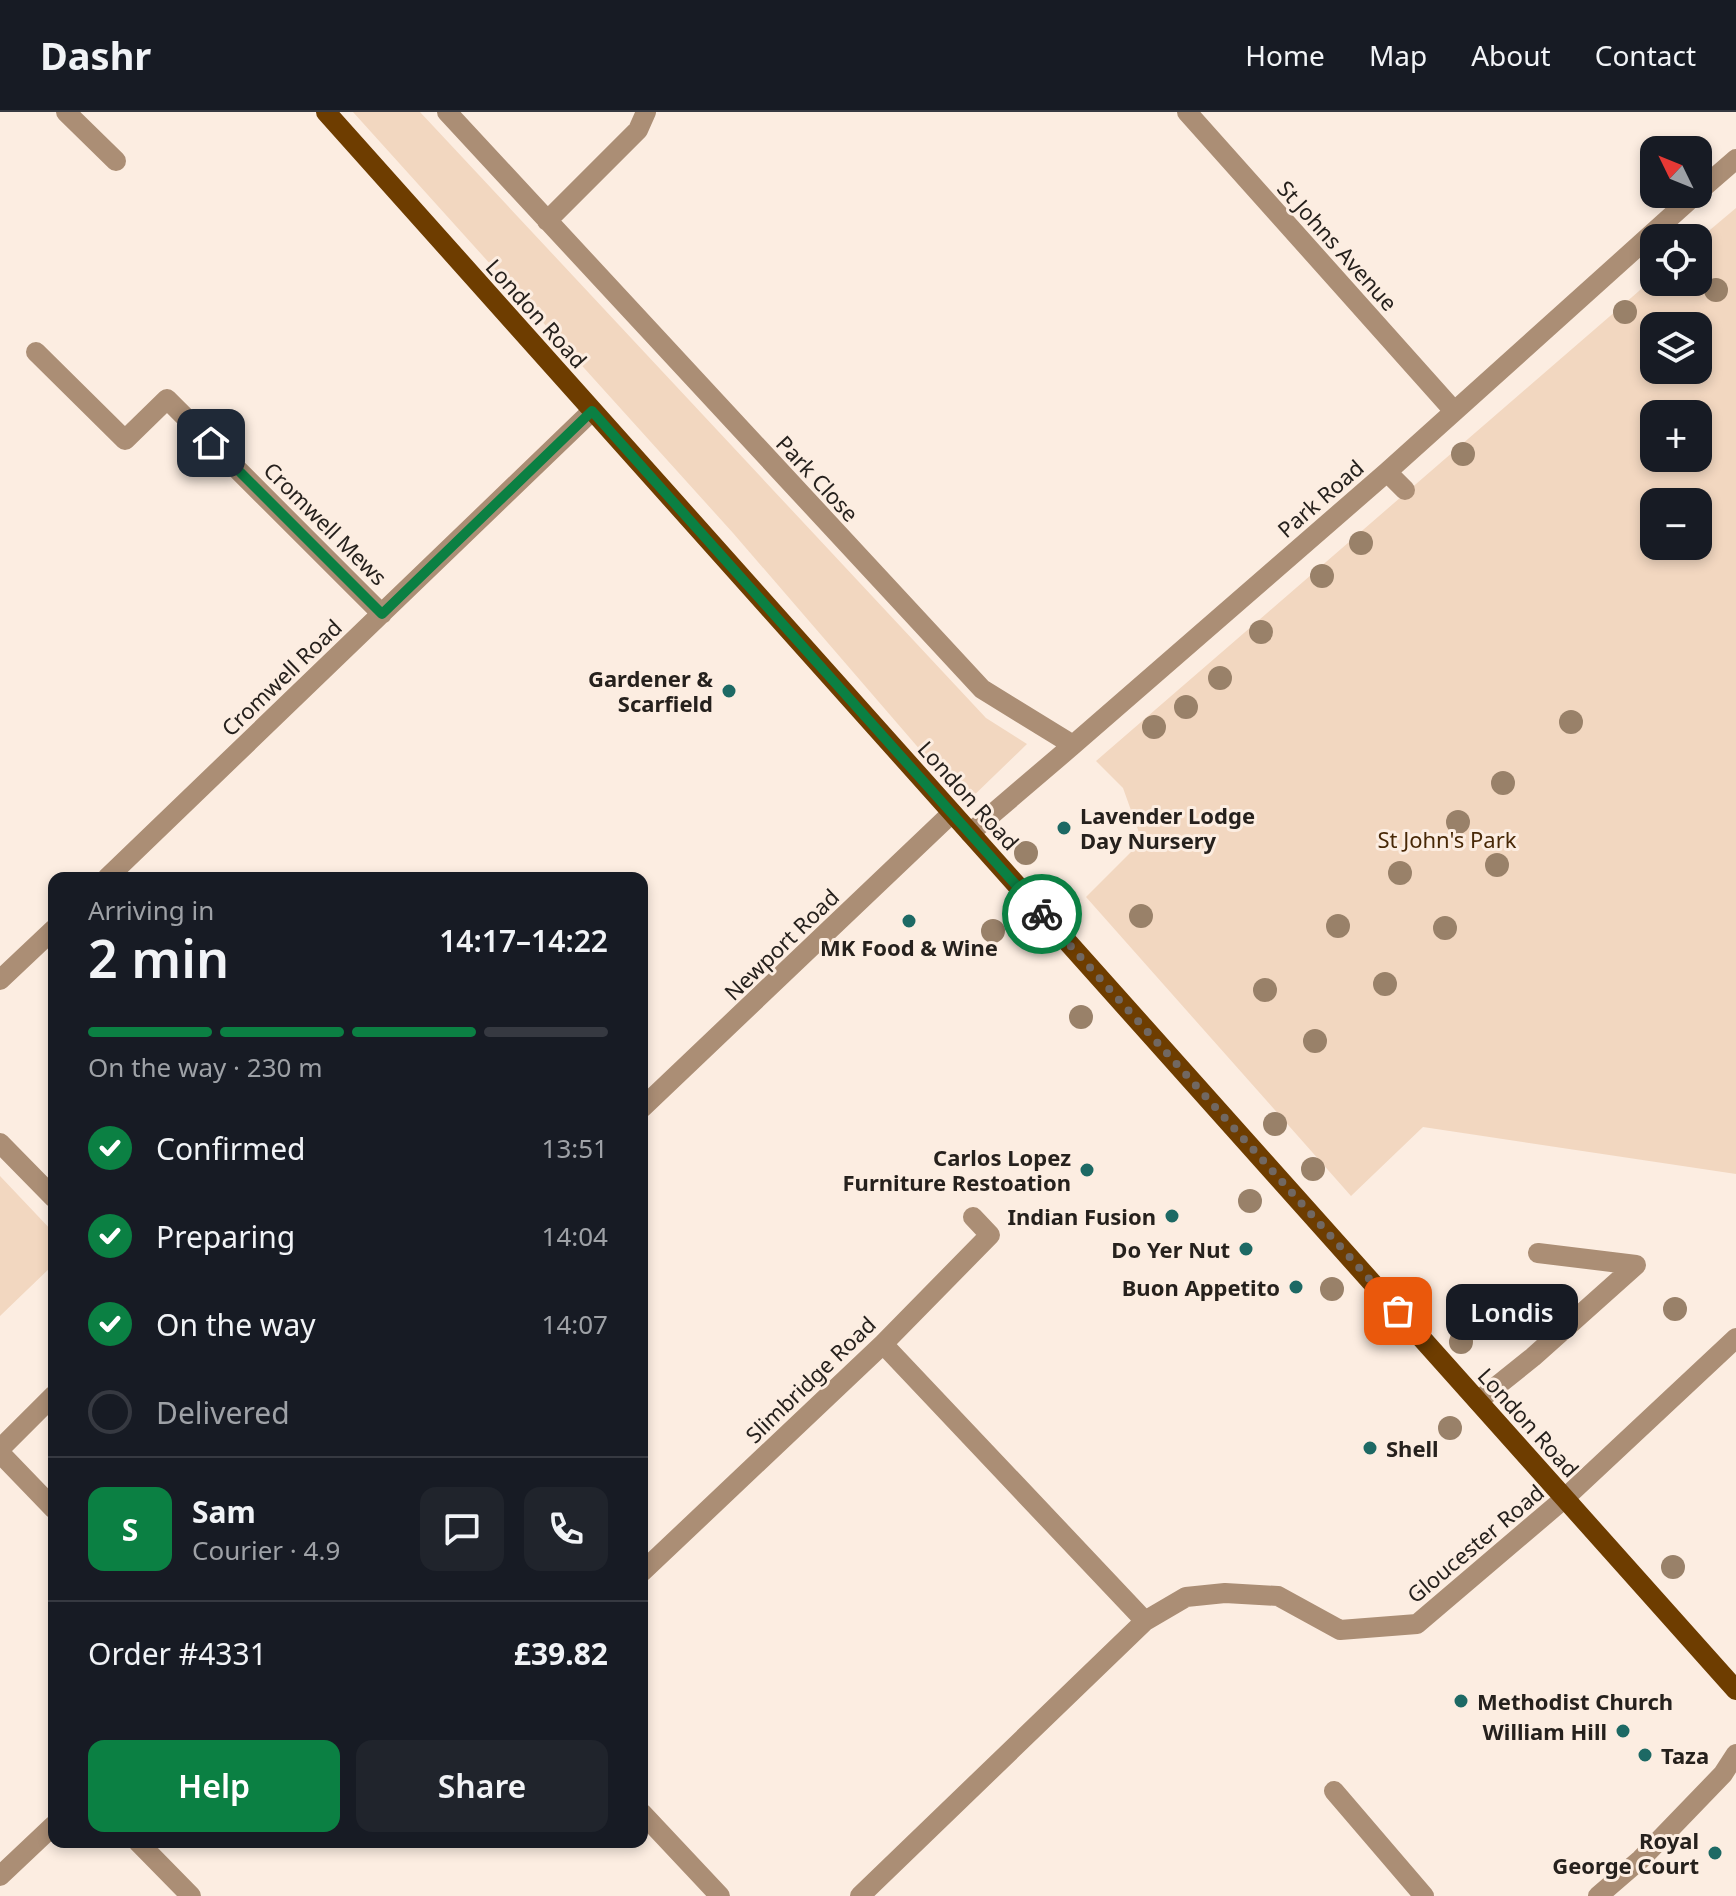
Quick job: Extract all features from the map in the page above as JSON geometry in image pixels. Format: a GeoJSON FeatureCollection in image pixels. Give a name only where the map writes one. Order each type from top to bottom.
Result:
{"type":"FeatureCollection","features":[{"type":"Feature","properties":{"kind":"main road","name":"London Road"},"geometry":{"type":"LineString","coordinates":[[326,112],[1736,1690]]}},
{"type":"Feature","properties":{"kind":"street"},"geometry":{"type":"LineString","coordinates":[[66,112],[116,161]]}},
{"type":"Feature","properties":{"kind":"street","name":"Park Close"},"geometry":{"type":"LineString","coordinates":[[447,112],[982,689],[1073,745]]}},
{"type":"Feature","properties":{"kind":"street"},"geometry":{"type":"LineString","coordinates":[[547,221],[638,130],[646,112]]}},
{"type":"Feature","properties":{"kind":"street","name":"St Johns Avenue"},"geometry":{"type":"LineString","coordinates":[[1187,112],[1454,411]]}},
{"type":"Feature","properties":{"kind":"street","name":"Park Road"},"geometry":{"type":"LineString","coordinates":[[1712,180],[1736,159]]}},
{"type":"Feature","properties":{"kind":"street","name":"Park Road"},"geometry":{"type":"LineString","coordinates":[[970,833],[1387,472],[1680,208]]}},
{"type":"Feature","properties":{"kind":"street","name":"Cromwell Mews"},"geometry":{"type":"LineString","coordinates":[[36,352],[125,440],[167,399],[382,614]]}},
{"type":"Feature","properties":{"kind":"street","name":"Cromwell Road"},"geometry":{"type":"LineString","coordinates":[[113,872],[592,411]]}},
{"type":"Feature","properties":{"kind":"street"},"geometry":{"type":"LineString","coordinates":[[1387,472],[1405,490]]}},
{"type":"Feature","properties":{"kind":"street","name":"Newport Road"},"geometry":{"type":"LineString","coordinates":[[648,1102],[952,813]]}},
{"type":"Feature","properties":{"kind":"street"},"geometry":{"type":"LineString","coordinates":[[0,980],[48,935]]}},
{"type":"Feature","properties":{"kind":"street"},"geometry":{"type":"LineString","coordinates":[[0,1143],[48,1192]]}},
{"type":"Feature","properties":{"kind":"street","name":"Slimbridge Road"},"geometry":{"type":"LineString","coordinates":[[648,1566],[883,1344],[990,1235],[973,1217]]}},
{"type":"Feature","properties":{"kind":"street"},"geometry":{"type":"LineString","coordinates":[[1478,1401],[1533,1357],[1636,1265],[1538,1253]]}},
{"type":"Feature","properties":{"kind":"street","name":"Gloucester Road"},"geometry":{"type":"LineString","coordinates":[[860,1896],[1145,1621],[1186,1597],[1225,1593],[1278,1596],[1340,1630],[1417,1624],[1565,1498],[1736,1338]]}},
{"type":"Feature","properties":{"kind":"street"},"geometry":{"type":"LineString","coordinates":[[883,1344],[1145,1621]]}},
{"type":"Feature","properties":{"kind":"street"},"geometry":{"type":"LineString","coordinates":[[48,1401],[0,1451],[48,1503]]}},
{"type":"Feature","properties":{"kind":"street"},"geometry":{"type":"LineString","coordinates":[[1598,1896],[1641,1859],[1723,1774],[1736,1754]]}},
{"type":"Feature","properties":{"kind":"street"},"geometry":{"type":"LineString","coordinates":[[1334,1791],[1424,1896]]}},
{"type":"Feature","properties":{"kind":"street"},"geometry":{"type":"LineString","coordinates":[[648,1819],[720,1896]]}},
{"type":"Feature","properties":{"kind":"street"},"geometry":{"type":"LineString","coordinates":[[0,1876],[48,1831]]}},
{"type":"Feature","properties":{"kind":"street"},"geometry":{"type":"LineString","coordinates":[[144,1848],[191,1896]]}},
{"type":"Feature","properties":{"kind":"green space"},"geometry":{"type":"Polygon","coordinates":[[[353,112],[420,112],[986,718],[1027,744],[966,803],[733,533],[353,112]]]}},
{"type":"Feature","properties":{"kind":"green space","name":"St John's Park"},"geometry":{"type":"Polygon","coordinates":[[[1736,208],[1736,1174],[1423,1127],[1351,1196],[1086,897],[1142,841],[1123,788],[1096,761],[1640,290],[1640,296],[1712,296],[1712,228],[1736,208]]]}},
{"type":"Feature","properties":{"kind":"green space"},"geometry":{"type":"Polygon","coordinates":[[[0,1176],[48,1227],[48,1270],[0,1316],[0,1176]]]}},
{"type":"Feature","properties":{"kind":"way so far"},"geometry":{"type":"LineString","coordinates":[[1042,914],[1398,1311]]}},
{"type":"Feature","properties":{"kind":"place","name":"Gardener & Scarfield"},"geometry":{"type":"Point","coordinates":[729,691]}},
{"type":"Feature","properties":{"kind":"place","name":"Lavender Lodge Day Nursery"},"geometry":{"type":"Point","coordinates":[1064,828]}},
{"type":"Feature","properties":{"kind":"place","name":"MK Food & Wine"},"geometry":{"type":"Point","coordinates":[909,921]}},
{"type":"Feature","properties":{"kind":"place","name":"Carlos Lopez Furniture Restoation"},"geometry":{"type":"Point","coordinates":[1087,1170]}},
{"type":"Feature","properties":{"kind":"place","name":"Indian Fusion"},"geometry":{"type":"Point","coordinates":[1172,1216]}},
{"type":"Feature","properties":{"kind":"place","name":"Do Yer Nut"},"geometry":{"type":"Point","coordinates":[1246,1249]}},
{"type":"Feature","properties":{"kind":"place","name":"Buon Appetito"},"geometry":{"type":"Point","coordinates":[1296,1287]}},
{"type":"Feature","properties":{"kind":"place","name":"Londis"},"geometry":{"type":"Point","coordinates":[1398,1311]}},
{"type":"Feature","properties":{"kind":"place","name":"Shell"},"geometry":{"type":"Point","coordinates":[1370,1448]}},
{"type":"Feature","properties":{"kind":"place","name":"Methodist Church"},"geometry":{"type":"Point","coordinates":[1461,1701]}},
{"type":"Feature","properties":{"kind":"place","name":"William Hill"},"geometry":{"type":"Point","coordinates":[1623,1731]}},
{"type":"Feature","properties":{"kind":"place","name":"Taza"},"geometry":{"type":"Point","coordinates":[1645,1755]}},
{"type":"Feature","properties":{"kind":"place","name":"Royal George Court"},"geometry":{"type":"Point","coordinates":[1715,1853]}},
{"type":"Feature","properties":{"kind":"route"},"geometry":{"type":"LineString","coordinates":[[211,443],[382,614],[592,411],[1042,914]]}}]}
